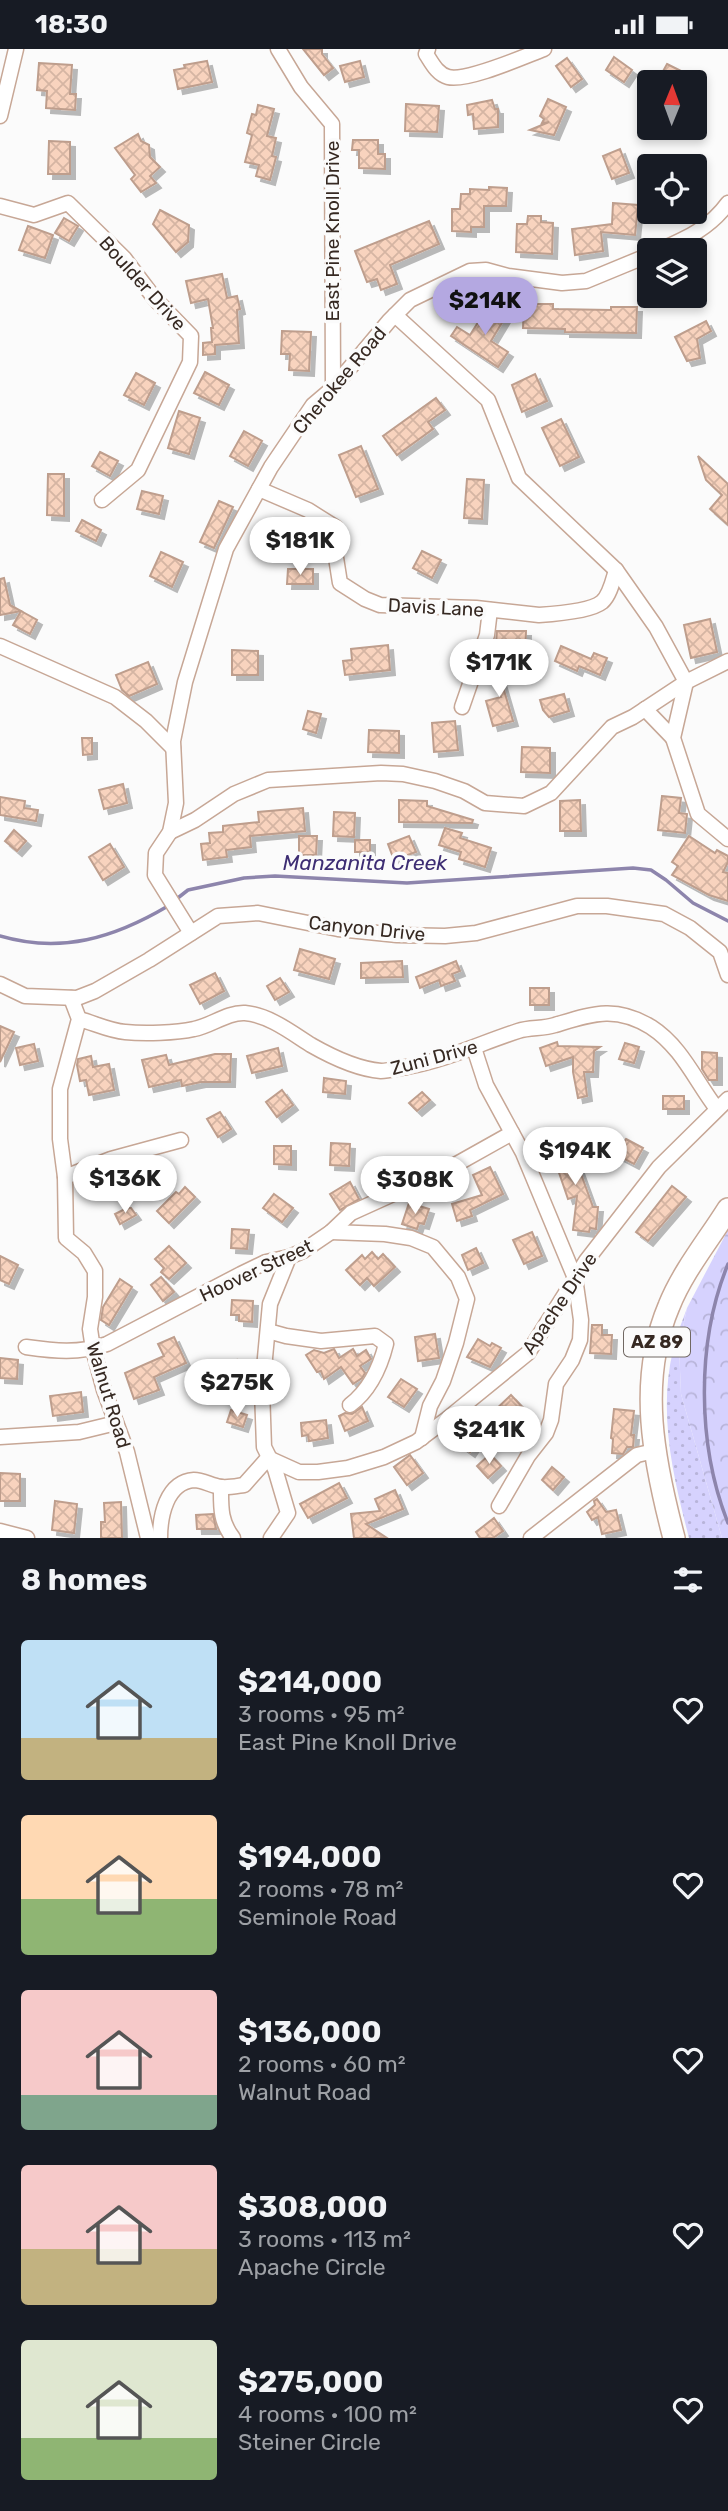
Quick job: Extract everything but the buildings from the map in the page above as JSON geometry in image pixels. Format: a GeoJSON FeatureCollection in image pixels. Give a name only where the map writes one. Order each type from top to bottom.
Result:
{"type":"FeatureCollection","features":[{"type":"Feature","properties":{"kind":"main road","name":"AZ 89"},"geometry":{"type":"LineString","coordinates":[[674,1538],[654,1451],[650,1395],[652,1367],[669,1304],[728,1209]]}},
{"type":"Feature","properties":{"kind":"street"},"geometry":{"type":"LineString","coordinates":[[0,116],[16,49]]}},
{"type":"Feature","properties":{"kind":"street","name":"East Pine Knoll Drive"},"geometry":{"type":"LineString","coordinates":[[278,49],[301,87],[332,124],[333,388]]}},
{"type":"Feature","properties":{"kind":"street"},"geometry":{"type":"LineString","coordinates":[[428,49],[426,54],[436,70],[449,78],[471,75],[544,49]]}},
{"type":"Feature","properties":{"kind":"street","name":"Boulder Drive"},"geometry":{"type":"LineString","coordinates":[[0,206],[34,215],[68,203],[124,258],[155,299],[191,336],[190,362],[138,470],[102,500]]}},
{"type":"Feature","properties":{"kind":"street"},"geometry":{"type":"LineString","coordinates":[[688,238],[698,234],[720,215],[728,203]]}},
{"type":"Feature","properties":{"kind":"street","name":"Cherokee Road"},"geometry":{"type":"LineString","coordinates":[[191,933],[155,875],[156,853],[170,832],[176,803],[173,748],[185,683],[226,549],[259,489],[313,405],[333,388],[410,300],[470,271],[486,270],[508,276],[562,283],[586,281],[637,260]]}},
{"type":"Feature","properties":{"kind":"street"},"geometry":{"type":"LineString","coordinates":[[395,315],[488,400],[519,478],[616,570],[656,627],[686,682],[673,738]]}},
{"type":"Feature","properties":{"kind":"street","name":"Davis Lane"},"geometry":{"type":"LineString","coordinates":[[259,489],[308,510],[335,527],[334,545],[340,583],[380,605],[539,615],[590,607],[602,602],[616,570]]}},
{"type":"Feature","properties":{"kind":"street"},"geometry":{"type":"LineString","coordinates":[[462,707],[487,635],[490,610]]}},
{"type":"Feature","properties":{"kind":"street"},"geometry":{"type":"LineString","coordinates":[[0,646],[116,697],[146,721],[173,748]]}},
{"type":"Feature","properties":{"kind":"street"},"geometry":{"type":"LineString","coordinates":[[170,832],[195,821],[234,794],[268,780],[279,779],[381,773],[402,775],[435,781],[464,791],[485,803],[524,806],[551,793],[612,727],[686,682],[728,661]]}},
{"type":"Feature","properties":{"kind":"street"},"geometry":{"type":"LineString","coordinates":[[645,709],[673,738],[698,814],[728,839]]}},
{"type":"Feature","properties":{"kind":"street","name":"Canyon Drive"},"geometry":{"type":"LineString","coordinates":[[1,987],[25,996],[71,998],[95,991],[218,916],[258,913],[338,929],[397,935],[445,936],[476,933],[577,906],[607,906],[664,914],[691,928],[720,953],[728,975]]}},
{"type":"Feature","properties":{"kind":"street"},"geometry":{"type":"LineString","coordinates":[[71,998],[79,1019]]}},
{"type":"Feature","properties":{"kind":"street","name":"Zuni Drive"},"geometry":{"type":"LineString","coordinates":[[79,1019],[125,1032],[168,1031],[195,1029],[231,1015],[246,1013],[278,1024],[313,1046],[349,1063],[383,1071],[423,1064],[522,1030],[551,1027],[591,1014],[624,1013],[652,1028],[665,1039],[691,1067],[707,1096],[723,1104]]}},
{"type":"Feature","properties":{"kind":"street","name":"Walnut Road"},"geometry":{"type":"LineString","coordinates":[[79,1019],[60,1089],[66,1238],[84,1253],[95,1271],[95,1297],[90,1329],[93,1349],[104,1390],[127,1452],[148,1538]]}},
{"type":"Feature","properties":{"kind":"street"},"geometry":{"type":"LineString","coordinates":[[474,1048],[486,1085],[528,1166],[575,1278],[581,1320],[580,1340],[572,1360],[556,1384],[551,1420],[546,1433],[528,1456],[499,1506]]}},
{"type":"Feature","properties":{"kind":"street","name":"Apache Drive"},"geometry":{"type":"LineString","coordinates":[[268,1458],[299,1472],[318,1472],[348,1468],[384,1457],[422,1438],[528,1353],[575,1278],[659,1167],[723,1104]]}},
{"type":"Feature","properties":{"kind":"street","name":"Hoover Street"},"geometry":{"type":"LineString","coordinates":[[26,1347],[60,1352],[107,1345],[241,1274],[266,1262],[289,1257],[331,1232],[351,1213],[446,1170],[512,1133]]}},
{"type":"Feature","properties":{"kind":"street"},"geometry":{"type":"LineString","coordinates":[[65,1177],[111,1159],[181,1140]]}},
{"type":"Feature","properties":{"kind":"street"},"geometry":{"type":"LineString","coordinates":[[331,1232],[411,1238],[433,1247],[458,1277],[467,1299],[456,1343],[443,1381],[430,1406],[422,1438]]}},
{"type":"Feature","properties":{"kind":"street"},"geometry":{"type":"LineString","coordinates":[[271,1538],[288,1513],[275,1469],[264,1447],[262,1390],[270,1304],[289,1257]]}},
{"type":"Feature","properties":{"kind":"street"},"geometry":{"type":"LineString","coordinates":[[268,1331],[321,1341],[375,1336],[386,1344],[381,1363],[363,1396],[350,1405]]}},
{"type":"Feature","properties":{"kind":"street"},"geometry":{"type":"LineString","coordinates":[[0,1437],[79,1431],[116,1423]]}},
{"type":"Feature","properties":{"kind":"street"},"geometry":{"type":"LineString","coordinates":[[531,1538],[637,1455],[654,1451]]}},
{"type":"Feature","properties":{"kind":"street"},"geometry":{"type":"LineString","coordinates":[[160,1538],[162,1513],[167,1499],[179,1486],[193,1480],[221,1487],[244,1485],[268,1458]]}},
{"type":"Feature","properties":{"kind":"street"},"geometry":{"type":"LineString","coordinates":[[221,1487],[221,1518],[233,1538]]}},
{"type":"Feature","properties":{"kind":"street"},"geometry":{"type":"LineString","coordinates":[[0,1531],[27,1538]]}},
{"type":"Feature","properties":{"kind":"green space"},"geometry":{"type":"Polygon","coordinates":[[[728,1230],[728,1538],[722,1538],[681,1394],[679,1346],[687,1308],[728,1230]]]}},
{"type":"Feature","properties":{"kind":"green space"},"geometry":{"type":"Polygon","coordinates":[[[687,1308],[679,1346],[681,1394],[722,1538],[689,1538],[669,1445],[669,1374],[674,1345],[687,1308]]]}},
{"type":"Feature","properties":{"kind":"waterway","name":"Manzanita Creek"},"geometry":{"type":"LineString","coordinates":[[174,901],[188,890],[244,878],[275,876],[407,883],[633,868],[651,870],[693,903],[728,921]]}},
{"type":"Feature","properties":{"kind":"waterway","name":"Manzanita Creek"},"geometry":{"type":"LineString","coordinates":[[0,936],[44,943],[87,940],[128,927],[168,906]]}},
{"type":"Feature","properties":{"kind":"waterway"},"geometry":{"type":"LineString","coordinates":[[728,1264],[710,1326],[704,1393],[710,1461],[728,1523]]}}]}
